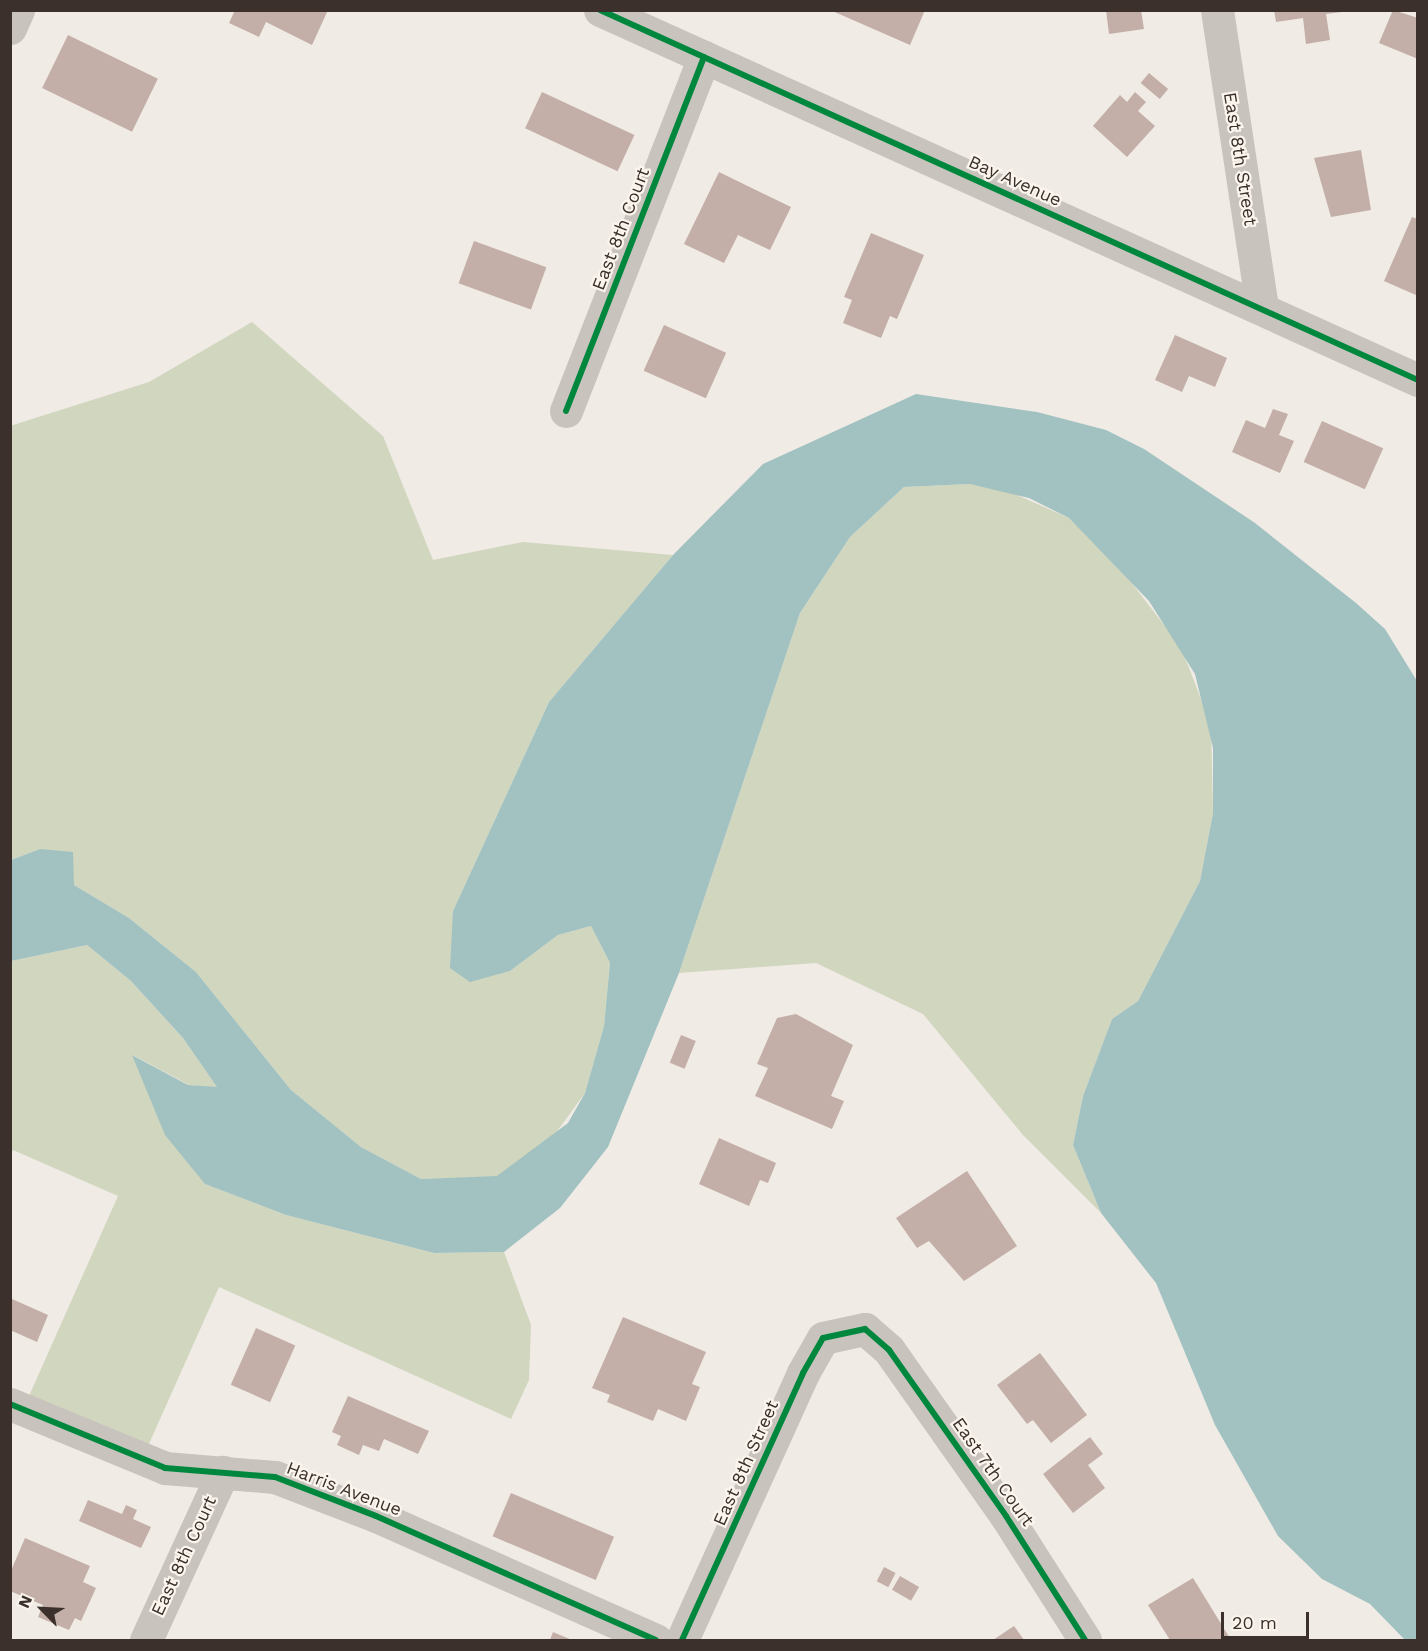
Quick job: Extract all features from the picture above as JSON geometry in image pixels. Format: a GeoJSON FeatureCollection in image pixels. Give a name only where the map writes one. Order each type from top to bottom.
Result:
{"type":"FeatureCollection","features":[{"type":"Feature","properties":{"kind":"street"},"geometry":{"type":"LineString","coordinates":[[10,28],[18,10]]}},
{"type":"Feature","properties":{"kind":"street","name":"Bay Avenue"},"geometry":{"type":"LineString","coordinates":[[600,10],[1418,380]]}},
{"type":"Feature","properties":{"kind":"street","name":"East 8th Street"},"geometry":{"type":"LineString","coordinates":[[1217,10],[1262,308]]}},
{"type":"Feature","properties":{"kind":"street","name":"East 8th Court"},"geometry":{"type":"LineString","coordinates":[[566,411],[704,57]]}},
{"type":"Feature","properties":{"kind":"street","name":"East 8th Street"},"geometry":{"type":"LineString","coordinates":[[682,1641],[823,1338],[864,1329]]}},
{"type":"Feature","properties":{"kind":"street","name":"East 7th Court"},"geometry":{"type":"LineString","coordinates":[[864,1329],[889,1350],[1006,1516],[1085,1641]]}},
{"type":"Feature","properties":{"kind":"street","name":"Harris Avenue"},"geometry":{"type":"LineString","coordinates":[[10,1404],[165,1468],[275,1477],[376,1516],[656,1641]]}},
{"type":"Feature","properties":{"kind":"street","name":"East 8th Court"},"geometry":{"type":"LineString","coordinates":[[146,1641],[223,1472]]}},
{"type":"Feature","properties":{"kind":"green space"},"geometry":{"type":"Polygon","coordinates":[[[252,322],[383,436],[433,560],[523,542],[673,555],[549,702],[453,911],[510,971],[558,935],[591,926],[610,963],[604,1026],[585,1093],[550,1141],[497,1177],[421,1179],[361,1147],[291,1090],[196,972],[129,918],[74,885],[40,849],[11,860],[10,426],[149,382],[252,322]]]}},
{"type":"Feature","properties":{"kind":"green space"},"geometry":{"type":"Polygon","coordinates":[[[970,484],[1001,488],[1069,518],[1114,560],[1181,647],[1211,725],[1213,813],[1200,881],[1138,1001],[1112,1019],[1083,1096],[1073,1145],[1101,1213],[1023,1135],[923,1014],[816,963],[679,973],[800,613],[850,537],[904,487],[970,484]]]}},
{"type":"Feature","properties":{"kind":"green space"},"geometry":{"type":"Polygon","coordinates":[[[87,945],[131,981],[183,1038],[218,1088],[189,1085],[133,1055],[205,1184],[286,1215],[434,1253],[504,1252],[531,1325],[529,1380],[511,1419],[219,1287],[148,1446],[29,1396],[118,1196],[13,1150],[11,1154],[11,961],[87,945]]]}},
{"type":"Feature","properties":{"kind":"water"},"geometry":{"type":"Polygon","coordinates":[[[916,394],[1037,412],[1106,430],[1144,449],[1255,523],[1356,603],[1385,629],[1417,681],[1417,1640],[1405,1640],[1370,1604],[1322,1579],[1278,1536],[1215,1425],[1156,1283],[1101,1213],[1073,1145],[1083,1096],[1112,1019],[1138,1001],[1200,881],[1213,813],[1213,748],[1195,674],[1149,601],[1069,518],[1029,498],[970,484],[904,487],[850,537],[800,613],[679,973],[608,1147],[560,1208],[504,1252],[434,1253],[286,1215],[205,1184],[165,1135],[132,1055],[188,1085],[217,1087],[183,1038],[131,981],[87,945],[11,961],[11,860],[40,849],[73,852],[74,885],[129,918],[196,972],[291,1090],[361,1147],[421,1179],[497,1176],[568,1123],[585,1093],[604,1026],[610,963],[591,926],[558,935],[510,971],[470,982],[450,968],[453,911],[549,702],[673,555],[763,464],[916,394]]]}},
{"type":"Feature","properties":{"kind":"building"},"geometry":{"type":"Polygon","coordinates":[[[235,10],[328,10],[312,45],[266,22],[259,37],[229,23],[235,10]]]}},
{"type":"Feature","properties":{"kind":"building"},"geometry":{"type":"Polygon","coordinates":[[[830,10],[925,10],[910,45],[830,10]]]}},
{"type":"Feature","properties":{"kind":"building"},"geometry":{"type":"Polygon","coordinates":[[[1106,10],[1141,10],[1144,29],[1109,34],[1106,10]]]}},
{"type":"Feature","properties":{"kind":"building"},"geometry":{"type":"Polygon","coordinates":[[[1274,10],[1342,10],[1342,12],[1326,14],[1330,40],[1306,44],[1303,18],[1276,22],[1274,10]]]}},
{"type":"Feature","properties":{"kind":"building"},"geometry":{"type":"Polygon","coordinates":[[[1393,10],[1418,18],[1418,59],[1379,43],[1393,10]]]}},
{"type":"Feature","properties":{"kind":"building"},"geometry":{"type":"Polygon","coordinates":[[[68,35],[158,79],[132,132],[42,88],[68,35]]]}},
{"type":"Feature","properties":{"kind":"building"},"geometry":{"type":"Polygon","coordinates":[[[1149,73],[1168,89],[1160,99],[1141,83],[1149,73]]]}},
{"type":"Feature","properties":{"kind":"building"},"geometry":{"type":"Polygon","coordinates":[[[542,92],[634,135],[618,171],[525,128],[542,92]]]}},
{"type":"Feature","properties":{"kind":"building"},"geometry":{"type":"Polygon","coordinates":[[[1135,92],[1146,102],[1138,111],[1155,126],[1127,157],[1093,126],[1120,95],[1127,102],[1135,92]]]}},
{"type":"Feature","properties":{"kind":"building"},"geometry":{"type":"Polygon","coordinates":[[[1361,150],[1371,210],[1331,217],[1314,158],[1361,150]]]}},
{"type":"Feature","properties":{"kind":"building"},"geometry":{"type":"Polygon","coordinates":[[[719,172],[791,207],[770,250],[738,235],[724,263],[684,244],[719,172]]]}},
{"type":"Feature","properties":{"kind":"building"},"geometry":{"type":"Polygon","coordinates":[[[1412,217],[1418,219],[1418,296],[1384,281],[1412,217]]]}},
{"type":"Feature","properties":{"kind":"building"},"geometry":{"type":"Polygon","coordinates":[[[871,233],[924,255],[897,319],[890,316],[881,338],[843,323],[852,300],[844,297],[871,233]]]}},
{"type":"Feature","properties":{"kind":"building"},"geometry":{"type":"Polygon","coordinates":[[[474,241],[546,267],[531,310],[459,283],[474,241]]]}},
{"type":"Feature","properties":{"kind":"building"},"geometry":{"type":"Polygon","coordinates":[[[664,325],[726,353],[706,398],[644,371],[664,325]]]}},
{"type":"Feature","properties":{"kind":"building"},"geometry":{"type":"Polygon","coordinates":[[[1175,335],[1227,358],[1215,387],[1189,376],[1182,392],[1155,380],[1175,335]]]}},
{"type":"Feature","properties":{"kind":"building"},"geometry":{"type":"Polygon","coordinates":[[[1273,409],[1288,414],[1279,435],[1294,441],[1280,473],[1232,452],[1246,420],[1265,428],[1273,409]]]}},
{"type":"Feature","properties":{"kind":"building"},"geometry":{"type":"Polygon","coordinates":[[[1322,421],[1383,448],[1365,489],[1304,462],[1322,421]]]}},
{"type":"Feature","properties":{"kind":"building"},"geometry":{"type":"Polygon","coordinates":[[[796,1014],[853,1045],[831,1096],[844,1101],[832,1129],[755,1096],[768,1068],[757,1064],[777,1018],[796,1014]]]}},
{"type":"Feature","properties":{"kind":"building"},"geometry":{"type":"Polygon","coordinates":[[[681,1035],[696,1041],[685,1069],[670,1063],[681,1035]]]}},
{"type":"Feature","properties":{"kind":"building"},"geometry":{"type":"Polygon","coordinates":[[[719,1138],[776,1163],[768,1183],[760,1180],[749,1206],[699,1184],[719,1138]]]}},
{"type":"Feature","properties":{"kind":"building"},"geometry":{"type":"Polygon","coordinates":[[[967,1171],[1017,1246],[964,1281],[929,1241],[917,1248],[896,1218],[967,1171]]]}},
{"type":"Feature","properties":{"kind":"building"},"geometry":{"type":"Polygon","coordinates":[[[12,1299],[48,1315],[37,1342],[10,1330],[12,1299]]]}},
{"type":"Feature","properties":{"kind":"building"},"geometry":{"type":"Polygon","coordinates":[[[623,1317],[706,1352],[692,1384],[700,1387],[686,1421],[658,1409],[653,1421],[607,1402],[610,1395],[592,1388],[623,1317]]]}},
{"type":"Feature","properties":{"kind":"building"},"geometry":{"type":"Polygon","coordinates":[[[256,1328],[295,1345],[270,1402],[231,1385],[256,1328]]]}},
{"type":"Feature","properties":{"kind":"building"},"geometry":{"type":"Polygon","coordinates":[[[1040,1353],[1087,1415],[1051,1443],[1033,1420],[1027,1424],[997,1385],[1040,1353]]]}},
{"type":"Feature","properties":{"kind":"building"},"geometry":{"type":"Polygon","coordinates":[[[348,1396],[429,1431],[418,1454],[384,1439],[379,1451],[363,1445],[359,1455],[337,1445],[341,1436],[332,1432],[348,1396]]]}},
{"type":"Feature","properties":{"kind":"building"},"geometry":{"type":"Polygon","coordinates":[[[1090,1437],[1103,1454],[1088,1465],[1105,1488],[1073,1513],[1043,1474],[1090,1437]]]}},
{"type":"Feature","properties":{"kind":"building"},"geometry":{"type":"Polygon","coordinates":[[[511,1493],[614,1537],[596,1580],[493,1536],[511,1493]]]}},
{"type":"Feature","properties":{"kind":"building"},"geometry":{"type":"Polygon","coordinates":[[[88,1500],[122,1514],[126,1505],[137,1510],[133,1519],[151,1527],[141,1548],[79,1521],[88,1500]]]}},
{"type":"Feature","properties":{"kind":"building"},"geometry":{"type":"Polygon","coordinates":[[[25,1538],[90,1566],[83,1582],[96,1588],[81,1621],[75,1618],[69,1630],[38,1617],[43,1605],[10,1591],[10,1573],[25,1538]]]}},
{"type":"Feature","properties":{"kind":"building"},"geometry":{"type":"Polygon","coordinates":[[[884,1567],[896,1573],[888,1587],[877,1581],[884,1567]]]}},
{"type":"Feature","properties":{"kind":"building"},"geometry":{"type":"Polygon","coordinates":[[[900,1576],[919,1587],[911,1601],[892,1590],[900,1576]]]}},
{"type":"Feature","properties":{"kind":"building"},"geometry":{"type":"Polygon","coordinates":[[[1193,1578],[1231,1640],[1170,1640],[1148,1605],[1193,1578]]]}},
{"type":"Feature","properties":{"kind":"building"},"geometry":{"type":"Polygon","coordinates":[[[1014,1626],[1024,1640],[993,1640],[1014,1626]]]}},
{"type":"Feature","properties":{"kind":"building"},"geometry":{"type":"Polygon","coordinates":[[[553,1632],[572,1640],[550,1640],[553,1632]]]}},
{"type":"Feature","properties":{"kind":"cycle path"},"geometry":{"type":"LineString","coordinates":[[600,10],[1418,380]]}},
{"type":"Feature","properties":{"kind":"cycle path"},"geometry":{"type":"LineString","coordinates":[[566,411],[704,57]]}},
{"type":"Feature","properties":{"kind":"cycle path"},"geometry":{"type":"LineString","coordinates":[[682,1640],[803,1373],[823,1338],[865,1329],[889,1350],[1006,1516],[1085,1640]]}},
{"type":"Feature","properties":{"kind":"cycle path"},"geometry":{"type":"LineString","coordinates":[[10,1404],[165,1468],[275,1477],[376,1516],[656,1640]]}}]}
